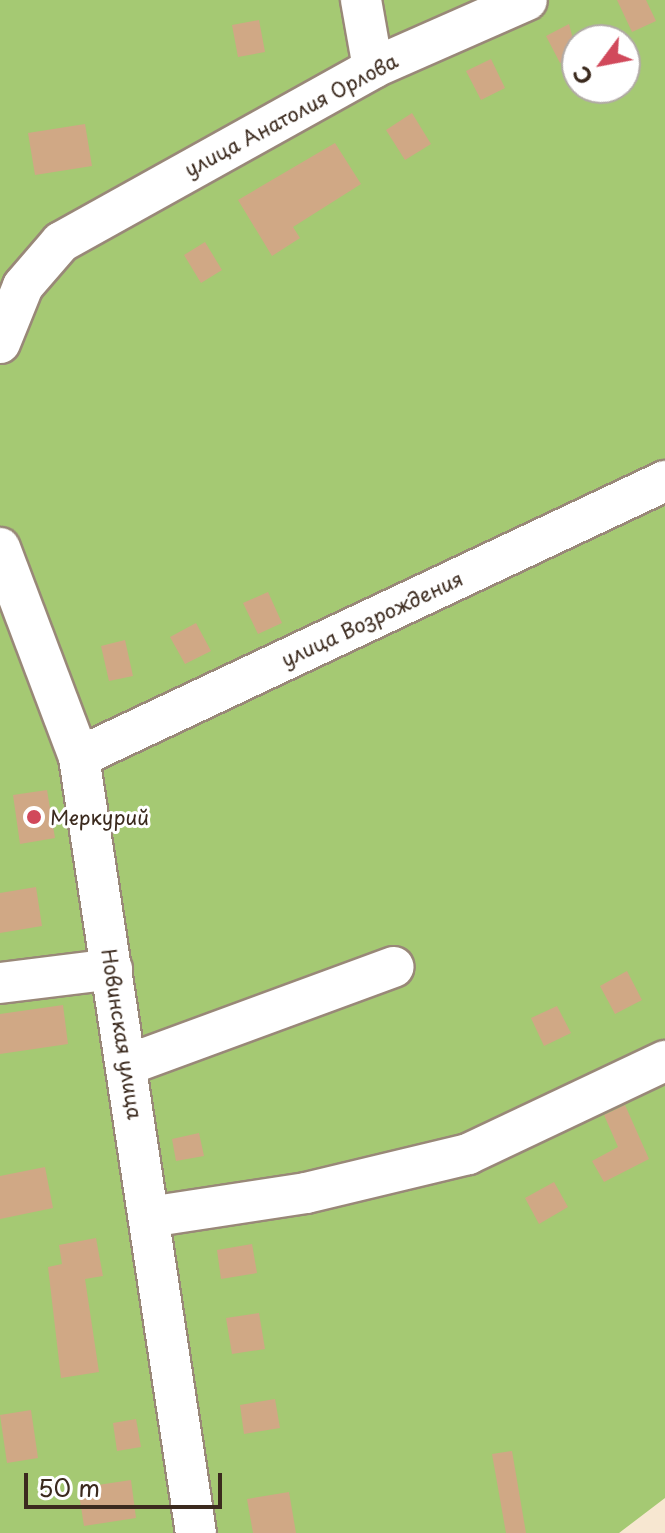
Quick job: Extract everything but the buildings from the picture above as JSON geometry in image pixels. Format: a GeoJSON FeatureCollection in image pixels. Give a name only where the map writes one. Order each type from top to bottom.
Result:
{"type":"FeatureCollection","features":[{"type":"Feature","properties":{"kind":"street"},"geometry":{"type":"LineString","coordinates":[[361,0],[373,68]]}},
{"type":"Feature","properties":{"kind":"street","name":"улица Анатолия Орлова"},"geometry":{"type":"LineString","coordinates":[[0,343],[23,286],[61,242],[373,68],[527,0]]}},
{"type":"Feature","properties":{"kind":"street","name":"улица Возрождения"},"geometry":{"type":"LineString","coordinates":[[79,757],[665,481]]}},
{"type":"Feature","properties":{"kind":"street","name":"Новинская улица"},"geometry":{"type":"LineString","coordinates":[[0,548],[79,757],[196,1533]]}},
{"type":"Feature","properties":{"kind":"street"},"geometry":{"type":"LineString","coordinates":[[127,1065],[394,967]]}},
{"type":"Feature","properties":{"kind":"street"},"geometry":{"type":"LineString","coordinates":[[0,983],[112,969]]}},
{"type":"Feature","properties":{"kind":"street"},"geometry":{"type":"LineString","coordinates":[[149,1217],[306,1193],[468,1154],[665,1061]]}},
{"type":"Feature","properties":{"kind":"green space"},"geometry":{"type":"Polygon","coordinates":[[[0,0],[665,0],[665,1498],[619,1533],[0,1533],[0,0]]]}},
{"type":"Feature","properties":{"kind":"place","name":"Меркурий"},"geometry":{"type":"Point","coordinates":[34,817]}}]}
